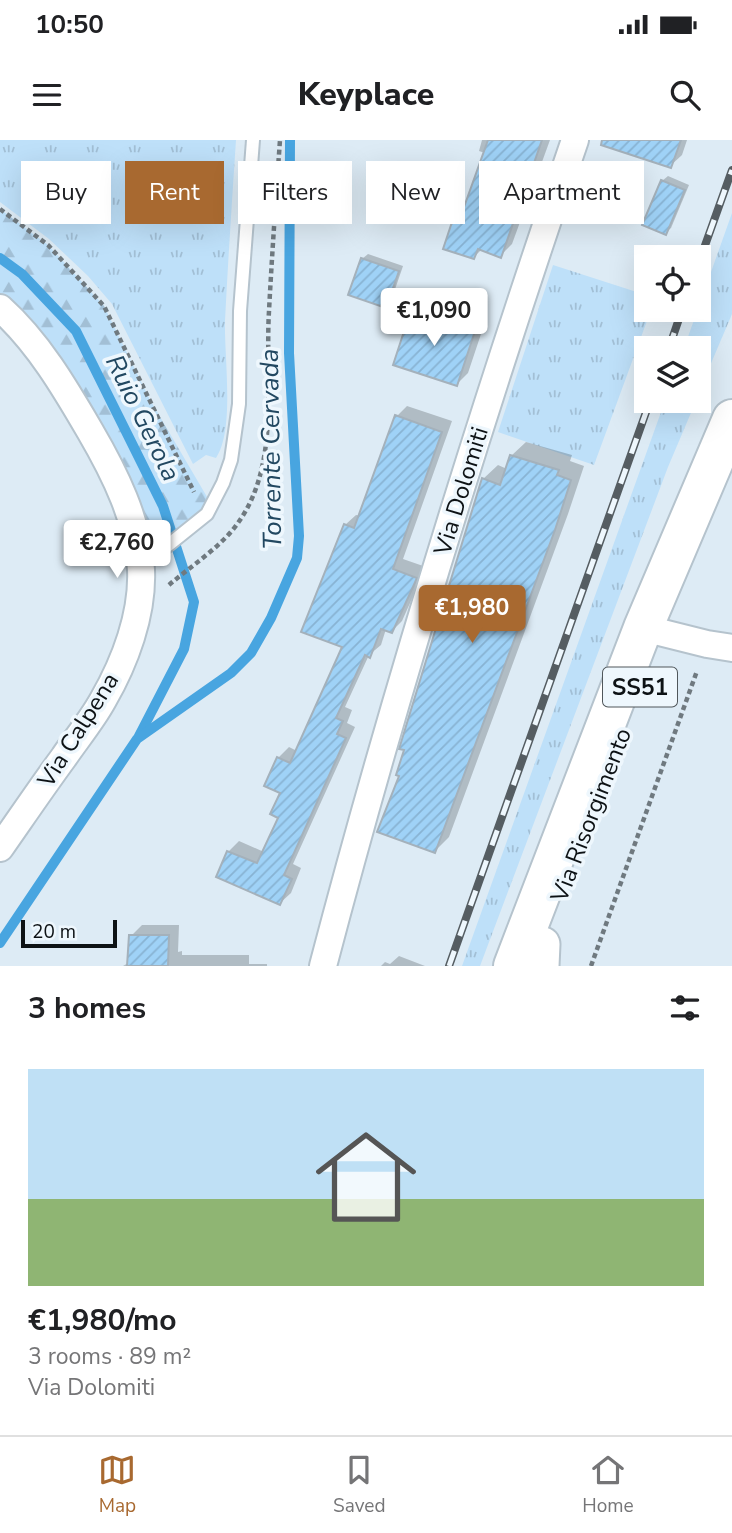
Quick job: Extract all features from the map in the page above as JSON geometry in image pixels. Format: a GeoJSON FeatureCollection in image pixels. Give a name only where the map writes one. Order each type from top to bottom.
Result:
{"type":"FeatureCollection","features":[{"type":"Feature","properties":{"kind":"main road","name":"Via Risorgimento"},"geometry":{"type":"LineString","coordinates":[[541,959],[652,630],[732,419]]}},
{"type":"Feature","properties":{"kind":"main road","name":"Via Risorgimento"},"geometry":{"type":"LineString","coordinates":[[513,966],[604,726],[652,630],[732,428]]}},
{"type":"Feature","properties":{"kind":"street","name":"Via Dolomiti"},"geometry":{"type":"LineString","coordinates":[[323,966],[469,459],[576,140]]}},
{"type":"Feature","properties":{"kind":"street","name":"Via Calpena"},"geometry":{"type":"LineString","coordinates":[[0,308],[13,320],[61,380],[98,445],[149,561],[130,643],[103,701],[0,848]]}},
{"type":"Feature","properties":{"kind":"street"},"geometry":{"type":"LineString","coordinates":[[652,630],[720,646]]}},
{"type":"Feature","properties":{"kind":"street","name":"Via Risorgimento"},"geometry":{"type":"LineString","coordinates":[[496,966],[604,726]]}},
{"type":"Feature","properties":{"kind":"lane"},"geometry":{"type":"LineString","coordinates":[[149,561],[206,514],[223,483],[231,460],[239,404],[240,312],[253,140]]}},
{"type":"Feature","properties":{"kind":"path"},"geometry":{"type":"LineString","coordinates":[[0,209],[48,245],[104,306],[198,499]]}},
{"type":"Feature","properties":{"kind":"path"},"geometry":{"type":"LineString","coordinates":[[166,588],[202,557]]}},
{"type":"Feature","properties":{"kind":"path"},"geometry":{"type":"LineString","coordinates":[[591,966],[720,646]]}},
{"type":"Feature","properties":{"kind":"green space"},"geometry":{"type":"Polygon","coordinates":[[[0,140],[236,140],[225,321],[227,412],[222,446],[216,458],[206,455],[193,464],[112,304],[88,276],[29,224],[111,224],[111,161],[21,161],[21,218],[0,202],[0,140]]]}},
{"type":"Feature","properties":{"kind":"green space"},"geometry":{"type":"Polygon","coordinates":[[[0,209],[48,245],[104,306],[149,398],[210,502],[141,561],[124,498],[0,306],[0,209]]]}},
{"type":"Feature","properties":{"kind":"green space"},"geometry":{"type":"Polygon","coordinates":[[[732,213],[732,314],[711,363],[711,336],[688,336],[693,322],[711,322],[711,272],[732,213]]]}},
{"type":"Feature","properties":{"kind":"green space"},"geometry":{"type":"Polygon","coordinates":[[[553,265],[634,291],[634,322],[647,322],[641,336],[634,336],[634,356],[594,465],[498,432],[553,265]]]}},
{"type":"Feature","properties":{"kind":"green space"},"geometry":{"type":"Polygon","coordinates":[[[661,413],[691,413],[668,467],[480,966],[462,966],[661,413]]]}},
{"type":"Feature","properties":{"kind":"building"},"geometry":{"type":"Polygon","coordinates":[[[488,140],[542,140],[535,161],[480,161],[488,140]]]}},
{"type":"Feature","properties":{"kind":"building"},"geometry":{"type":"Polygon","coordinates":[[[602,140],[681,140],[671,168],[601,145],[602,140]]]}},
{"type":"Feature","properties":{"kind":"building"},"geometry":{"type":"Polygon","coordinates":[[[479,165],[479,224],[513,224],[501,258],[478,249],[474,259],[443,249],[451,224],[465,224],[465,204],[479,165]]]}},
{"type":"Feature","properties":{"kind":"building"},"geometry":{"type":"Polygon","coordinates":[[[661,180],[685,190],[666,235],[642,225],[661,180]]]}},
{"type":"Feature","properties":{"kind":"building"},"geometry":{"type":"Polygon","coordinates":[[[361,258],[399,271],[386,308],[348,295],[361,258]]]}},
{"type":"Feature","properties":{"kind":"building"},"geometry":{"type":"Polygon","coordinates":[[[411,310],[475,331],[457,386],[393,365],[411,310]]]}},
{"type":"Feature","properties":{"kind":"building"},"geometry":{"type":"Polygon","coordinates":[[[395,415],[442,432],[393,569],[417,578],[392,633],[381,629],[370,658],[365,655],[336,718],[343,721],[337,734],[346,738],[284,875],[292,879],[280,905],[216,877],[227,851],[257,863],[278,818],[270,814],[280,793],[264,786],[277,757],[290,763],[342,647],[301,632],[344,524],[354,528],[395,415]]]}},
{"type":"Feature","properties":{"kind":"building"},"geometry":{"type":"Polygon","coordinates":[[[510,455],[559,470],[557,475],[571,480],[435,853],[377,832],[399,776],[396,775],[404,750],[399,749],[482,478],[500,485],[510,455]]]}},
{"type":"Feature","properties":{"kind":"building"},"geometry":{"type":"Polygon","coordinates":[[[129,935],[169,935],[168,966],[127,966],[129,935]]]}},
{"type":"Feature","properties":{"kind":"waterway","name":"Torrente Cervada"},"geometry":{"type":"LineString","coordinates":[[0,943],[137,739],[231,673],[251,653],[271,618],[297,558],[299,536],[289,353],[290,140]]}},
{"type":"Feature","properties":{"kind":"waterway","name":"Ruio Gerola"},"geometry":{"type":"LineString","coordinates":[[0,258],[22,274],[76,331],[163,506],[194,602],[184,649],[139,736]]}},
{"type":"Feature","properties":{"kind":"railway"},"geometry":{"type":"LineString","coordinates":[[705,245],[732,170]]}},
{"type":"Feature","properties":{"kind":"railway"},"geometry":{"type":"LineString","coordinates":[[673,336],[678,322]]}},
{"type":"Feature","properties":{"kind":"railway"},"geometry":{"type":"LineString","coordinates":[[449,966],[646,413]]}}]}
